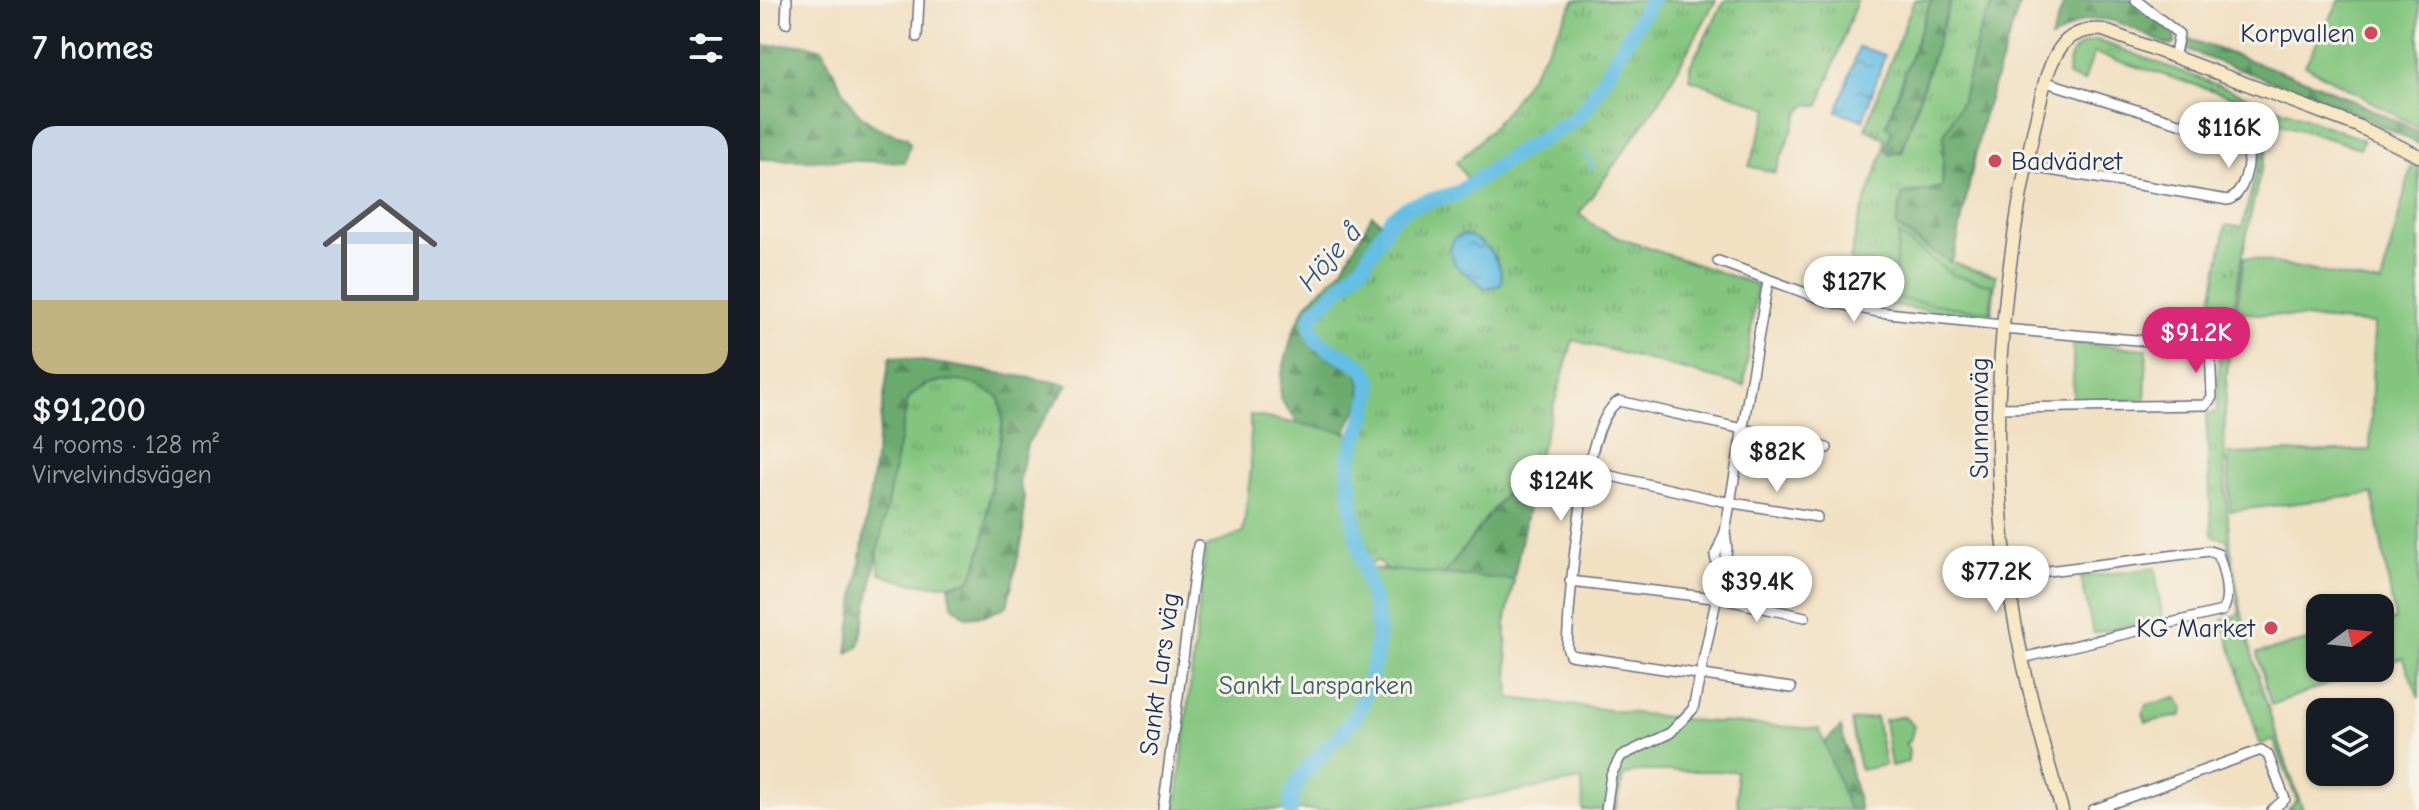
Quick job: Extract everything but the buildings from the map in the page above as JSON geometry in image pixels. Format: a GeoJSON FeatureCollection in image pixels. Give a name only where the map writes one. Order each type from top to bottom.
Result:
{"type":"FeatureCollection","features":[{"type":"Feature","properties":{"kind":"street"},"geometry":{"type":"LineString","coordinates":[[786,23],[787,0]]}},
{"type":"Feature","properties":{"kind":"street"},"geometry":{"type":"LineString","coordinates":[[917,37],[919,0]]}},
{"type":"Feature","properties":{"kind":"street"},"geometry":{"type":"LineString","coordinates":[[2136,0],[2179,34],[2174,58],[2358,126],[2419,156]]}},
{"type":"Feature","properties":{"kind":"street","name":"Sunnanväg"},"geometry":{"type":"LineString","coordinates":[[2062,810],[2022,658],[2008,576],[2002,513],[1999,408],[2002,327],[2026,166],[2046,82],[2065,42],[2076,34],[2103,30],[2174,58]]}},
{"type":"Feature","properties":{"kind":"street"},"geometry":{"type":"LineString","coordinates":[[2026,166],[2228,200],[2238,194],[2249,158],[2247,148],[2234,140],[2046,82]]}},
{"type":"Feature","properties":{"kind":"street"},"geometry":{"type":"LineString","coordinates":[[1718,261],[1830,302],[1878,312],[2210,346],[2213,351],[2212,397],[2206,405],[1999,408]]}},
{"type":"Feature","properties":{"kind":"street"},"geometry":{"type":"LineString","coordinates":[[1606,810],[1615,766],[1621,756],[1670,733],[1688,718],[1701,675],[1719,572],[1727,549],[1725,532],[1768,281]]}},
{"type":"Feature","properties":{"kind":"street"},"geometry":{"type":"LineString","coordinates":[[1791,688],[1570,655],[1570,581],[1589,471],[1607,414],[1619,401],[1827,448]]}},
{"type":"Feature","properties":{"kind":"street"},"geometry":{"type":"LineString","coordinates":[[1589,471],[1731,503],[1817,517]]}},
{"type":"Feature","properties":{"kind":"street","name":"Sankt Lars väg"},"geometry":{"type":"LineString","coordinates":[[1163,810],[1198,545]]}},
{"type":"Feature","properties":{"kind":"street"},"geometry":{"type":"LineString","coordinates":[[2008,576],[2209,551],[2218,554],[2221,564],[2227,602],[2222,611],[2022,658]]}},
{"type":"Feature","properties":{"kind":"street"},"geometry":{"type":"LineString","coordinates":[[1570,581],[1715,598],[1805,617]]}},
{"type":"Feature","properties":{"kind":"street"},"geometry":{"type":"LineString","coordinates":[[2093,810],[2261,750],[2272,761],[2285,799],[2272,810]]}},
{"type":"Feature","properties":{"kind":"green space"},"geometry":{"type":"Polygon","coordinates":[[[1575,0],[1716,0],[1659,102],[1579,214],[1599,229],[1619,238],[1757,285],[1744,386],[1573,340],[1537,462],[1510,487],[1435,587],[1385,570],[1378,561],[1368,563],[1358,520],[1354,473],[1359,437],[1374,397],[1374,380],[1364,364],[1328,343],[1315,323],[1331,298],[1367,267],[1396,222],[1408,211],[1460,196],[1468,180],[1456,162],[1509,107],[1575,0]],[[1455,239],[1451,256],[1485,288],[1497,259],[1476,239],[1455,239]]]}},
{"type":"Feature","properties":{"kind":"green space"},"geometry":{"type":"Polygon","coordinates":[[[1725,0],[1857,0],[1819,106],[1808,104],[1799,113],[1775,173],[1749,166],[1769,108],[1690,79],[1690,66],[1725,0]]]}},
{"type":"Feature","properties":{"kind":"green space"},"geometry":{"type":"Polygon","coordinates":[[[1914,0],[1931,0],[1886,126],[1893,129],[1886,149],[1890,155],[1902,152],[1951,0],[1995,0],[1979,33],[1963,99],[1944,135],[1942,188],[1908,192],[1896,226],[1943,257],[1996,275],[1991,318],[1842,300],[1858,222],[1884,150],[1885,138],[1865,129],[1914,0]]]}},
{"type":"Feature","properties":{"kind":"green space"},"geometry":{"type":"Polygon","coordinates":[[[1931,0],[1951,0],[1901,152],[1890,154],[1886,149],[1892,130],[1886,126],[1931,0]]]}},
{"type":"Feature","properties":{"kind":"green space"},"geometry":{"type":"Polygon","coordinates":[[[1995,0],[2021,0],[1983,118],[1954,257],[1949,262],[1896,226],[1902,195],[1942,187],[1944,135],[1963,99],[1979,33],[1995,0]]]}},
{"type":"Feature","properties":{"kind":"green space"},"geometry":{"type":"Polygon","coordinates":[[[2065,0],[2132,0],[2174,33],[2175,43],[2171,46],[2115,21],[2103,19],[2078,23],[2051,39],[2065,0]]]}},
{"type":"Feature","properties":{"kind":"green space","name":"Korpvallen"},"geometry":{"type":"Polygon","coordinates":[[[2340,0],[2419,0],[2419,128],[2305,65],[2340,0]]]}},
{"type":"Feature","properties":{"kind":"green space"},"geometry":{"type":"Polygon","coordinates":[[[2189,39],[2317,84],[2419,132],[2419,144],[2334,104],[2183,49],[2189,39]]]}},
{"type":"Feature","properties":{"kind":"green space"},"geometry":{"type":"Polygon","coordinates":[[[2097,40],[2364,140],[2360,148],[2274,122],[2244,247],[2227,375],[2224,439],[2226,503],[2234,567],[2258,676],[2303,810],[2288,810],[2297,801],[2274,740],[2260,744],[2223,620],[2240,614],[2227,539],[2212,536],[2206,414],[2217,412],[2220,336],[2205,337],[2226,225],[2242,227],[2264,141],[2239,131],[2246,101],[2094,53],[2084,82],[2068,76],[2074,51],[2097,40]]]}},
{"type":"Feature","properties":{"kind":"green space"},"geometry":{"type":"Polygon","coordinates":[[[805,44],[822,49],[845,94],[861,116],[887,131],[906,137],[910,144],[905,162],[760,159],[760,46],[805,44]]]}},
{"type":"Feature","properties":{"kind":"green space"},"geometry":{"type":"Polygon","coordinates":[[[2415,153],[2419,156],[2419,698],[2403,658],[2394,661],[2394,594],[2390,594],[2373,494],[2230,511],[2228,454],[2370,450],[2374,324],[2236,312],[2244,257],[2381,284],[2415,153]]]}},
{"type":"Feature","properties":{"kind":"green space"},"geometry":{"type":"Polygon","coordinates":[[[1372,215],[1380,222],[1370,248],[1307,313],[1305,325],[1307,335],[1318,351],[1357,371],[1361,382],[1361,403],[1346,434],[1340,461],[1300,443],[1297,421],[1280,399],[1281,376],[1293,332],[1306,305],[1343,268],[1372,215]]]}},
{"type":"Feature","properties":{"kind":"green space"},"geometry":{"type":"Polygon","coordinates":[[[1899,235],[1953,275],[1993,285],[1990,312],[1892,298],[1899,235]]]}},
{"type":"Feature","properties":{"kind":"green space"},"geometry":{"type":"Polygon","coordinates":[[[2073,343],[2147,349],[2145,400],[2073,401],[2073,343]]]}},
{"type":"Feature","properties":{"kind":"green space"},"geometry":{"type":"Polygon","coordinates":[[[890,356],[1068,384],[1027,444],[1019,483],[1024,497],[1023,536],[1007,606],[987,615],[966,617],[952,605],[949,586],[970,580],[981,552],[1002,428],[999,397],[976,385],[952,380],[929,384],[908,399],[859,647],[847,653],[890,356]]]}},
{"type":"Feature","properties":{"kind":"green space"},"geometry":{"type":"Polygon","coordinates":[[[946,380],[976,383],[999,397],[1001,437],[984,540],[970,581],[936,585],[902,581],[880,574],[877,549],[908,399],[920,386],[946,380]]]}},
{"type":"Feature","properties":{"kind":"green space","name":"Sankt Larsparken"},"geometry":{"type":"Polygon","coordinates":[[[1250,415],[1350,433],[1342,471],[1364,568],[1514,580],[1505,623],[1510,698],[1701,721],[1819,729],[1849,810],[1738,810],[1736,771],[1641,771],[1623,776],[1615,810],[1583,810],[1582,780],[1408,810],[1176,810],[1206,547],[1243,532],[1251,469],[1250,415]]]}},
{"type":"Feature","properties":{"kind":"green space"},"geometry":{"type":"Polygon","coordinates":[[[1537,462],[1505,623],[1510,698],[1521,706],[1394,734],[1435,587],[1510,487],[1537,462]]]}},
{"type":"Feature","properties":{"kind":"green space"},"geometry":{"type":"Polygon","coordinates":[[[2155,568],[2162,618],[2093,633],[2081,577],[2155,568]]]}},
{"type":"Feature","properties":{"kind":"green space"},"geometry":{"type":"Polygon","coordinates":[[[2306,641],[2306,682],[2334,682],[2271,705],[2257,653],[2306,641]]]}},
{"type":"Feature","properties":{"kind":"green space"},"geometry":{"type":"Polygon","coordinates":[[[2177,698],[2184,710],[2181,716],[2146,722],[2143,713],[2146,705],[2177,698]]]}},
{"type":"Feature","properties":{"kind":"green space"},"geometry":{"type":"Polygon","coordinates":[[[1904,716],[1914,726],[1910,741],[1905,743],[1909,749],[1908,762],[1891,766],[1884,720],[1904,716]]]}},
{"type":"Feature","properties":{"kind":"green space"},"geometry":{"type":"Polygon","coordinates":[[[1876,717],[1885,765],[1860,770],[1851,721],[1876,717]]]}},
{"type":"Feature","properties":{"kind":"green space"},"geometry":{"type":"Polygon","coordinates":[[[1841,727],[1860,810],[1750,810],[1773,787],[1705,731],[1824,743],[1841,727]]]}},
{"type":"Feature","properties":{"kind":"water"},"geometry":{"type":"Polygon","coordinates":[[[1859,47],[1885,55],[1863,120],[1837,111],[1859,47]]]}},
{"type":"Feature","properties":{"kind":"water"},"geometry":{"type":"Polygon","coordinates":[[[1462,235],[1478,240],[1491,253],[1500,269],[1501,285],[1485,288],[1455,265],[1450,249],[1454,239],[1462,235]]]}},
{"type":"Feature","properties":{"kind":"waterway","name":"Höje å"},"geometry":{"type":"LineString","coordinates":[[1291,810],[1296,786],[1304,774],[1358,711],[1370,679],[1378,637],[1376,612],[1354,520],[1349,469],[1369,401],[1370,381],[1357,363],[1316,339],[1312,315],[1364,264],[1392,218],[1408,207],[1458,193],[1517,153],[1573,121],[1587,107],[1651,0]]}},
{"type":"Feature","properties":{"kind":"waterway"},"geometry":{"type":"LineString","coordinates":[[1584,150],[1593,169]]}},
{"type":"Feature","properties":{"kind":"place","name":"Korpvallen"},"geometry":{"type":"Point","coordinates":[2371,33]}},
{"type":"Feature","properties":{"kind":"place","name":"Badvädret"},"geometry":{"type":"Point","coordinates":[1995,161]}},
{"type":"Feature","properties":{"kind":"place","name":"KG Market"},"geometry":{"type":"Point","coordinates":[2271,628]}}]}
